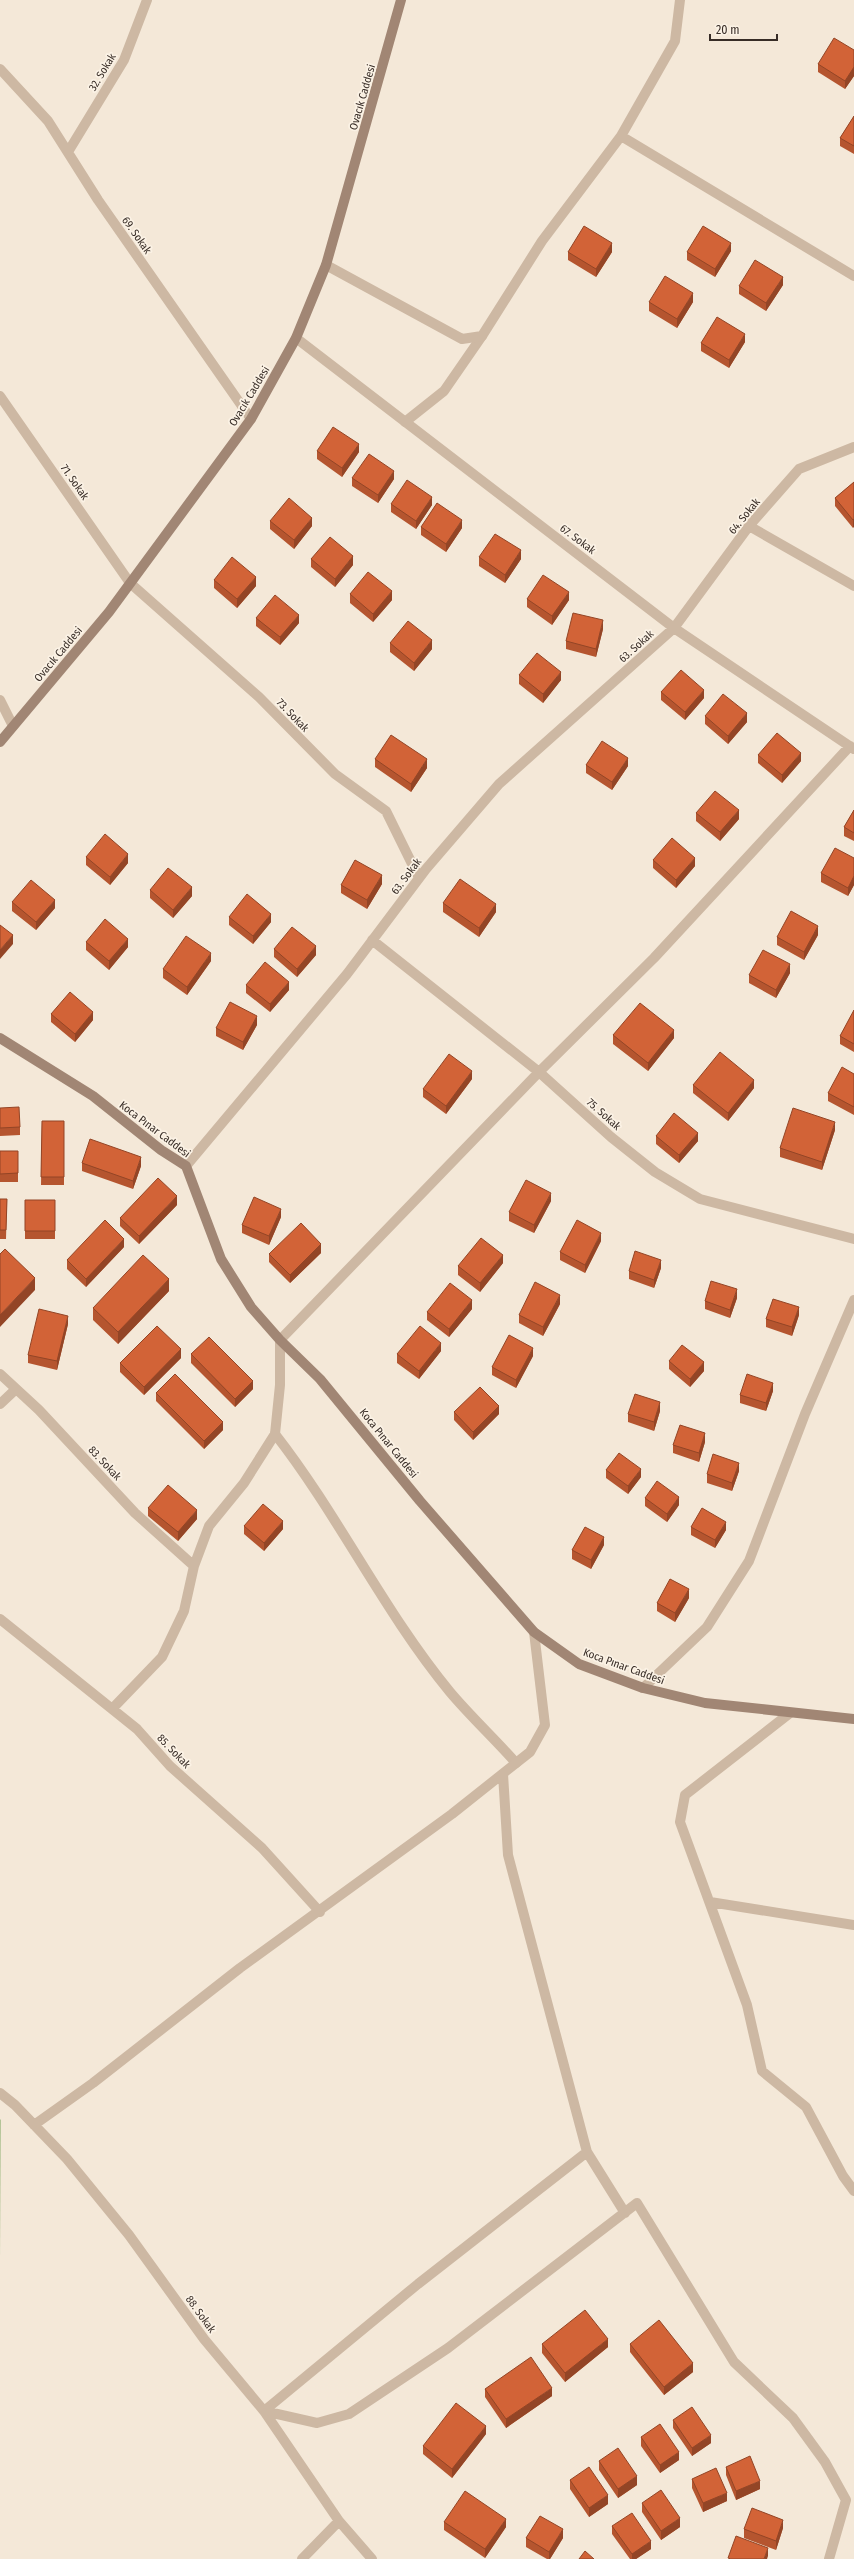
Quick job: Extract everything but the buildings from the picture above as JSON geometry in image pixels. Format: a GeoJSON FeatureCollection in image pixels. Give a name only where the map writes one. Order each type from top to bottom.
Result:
{"type":"FeatureCollection","features":[{"type":"Feature","properties":{"kind":"street","name":"32. Sokak"},"geometry":{"type":"LineString","coordinates":[[68,152],[124,60],[147,0]]}},
{"type":"Feature","properties":{"kind":"street","name":"Ovacık Caddesi"},"geometry":{"type":"LineString","coordinates":[[0,742],[130,583],[251,419],[296,338],[326,265],[401,0]]}},
{"type":"Feature","properties":{"kind":"street"},"geometry":{"type":"LineString","coordinates":[[406,422],[444,391],[482,336],[542,241],[621,136],[675,41],[680,0]]}},
{"type":"Feature","properties":{"kind":"street","name":"69. Sokak"},"geometry":{"type":"LineString","coordinates":[[0,69],[48,121],[98,200],[251,419]]}},
{"type":"Feature","properties":{"kind":"street"},"geometry":{"type":"LineString","coordinates":[[621,136],[854,276]]}},
{"type":"Feature","properties":{"kind":"street"},"geometry":{"type":"LineString","coordinates":[[326,265],[462,339],[482,336]]}},
{"type":"Feature","properties":{"kind":"street","name":"67. Sokak"},"geometry":{"type":"LineString","coordinates":[[296,338],[674,628],[852,748]]}},
{"type":"Feature","properties":{"kind":"street","name":"71. Sokak"},"geometry":{"type":"LineString","coordinates":[[0,396],[130,583]]}},
{"type":"Feature","properties":{"kind":"street","name":"64. Sokak"},"geometry":{"type":"LineString","coordinates":[[674,628],[749,526],[799,470],[854,447]]}},
{"type":"Feature","properties":{"kind":"street"},"geometry":{"type":"LineString","coordinates":[[749,526],[854,586]]}},
{"type":"Feature","properties":{"kind":"street","name":"73. Sokak"},"geometry":{"type":"LineString","coordinates":[[130,583],[259,697],[335,774],[386,811],[419,878]]}},
{"type":"Feature","properties":{"kind":"street","name":"63. Sokak"},"geometry":{"type":"LineString","coordinates":[[186,1166],[347,974],[419,878],[499,784],[674,628]]}},
{"type":"Feature","properties":{"kind":"street"},"geometry":{"type":"LineString","coordinates":[[0,700],[14,726]]}},
{"type":"Feature","properties":{"kind":"street"},"geometry":{"type":"LineString","coordinates":[[112,1709],[162,1657],[184,1611],[194,1566],[209,1526],[244,1483],[275,1434],[280,1385],[280,1340],[539,1072],[654,958],[852,748]]}},
{"type":"Feature","properties":{"kind":"street","name":"75. Sokak"},"geometry":{"type":"LineString","coordinates":[[372,940],[539,1072],[611,1137],[655,1172],[700,1199],[854,1239]]}},
{"type":"Feature","properties":{"kind":"street","name":"Koca Pınar Caddesi"},"geometry":{"type":"LineString","coordinates":[[0,1038],[93,1096],[161,1150],[186,1166],[221,1259],[251,1307],[280,1340],[320,1379],[420,1501],[534,1632],[579,1664],[643,1688],[705,1703],[854,1719]]}},
{"type":"Feature","properties":{"kind":"street"},"geometry":{"type":"LineString","coordinates":[[643,1688],[707,1627],[749,1561],[805,1414],[854,1300]]}},
{"type":"Feature","properties":{"kind":"street","name":"83. Sokak"},"geometry":{"type":"LineString","coordinates":[[0,1374],[135,1513],[194,1566]]}},
{"type":"Feature","properties":{"kind":"street"},"geometry":{"type":"LineString","coordinates":[[0,1404],[16,1389]]}},
{"type":"Feature","properties":{"kind":"street"},"geometry":{"type":"LineString","coordinates":[[275,1434],[340,1527],[391,1608],[450,1692],[516,1763]]}},
{"type":"Feature","properties":{"kind":"street","name":"85. Sokak"},"geometry":{"type":"LineString","coordinates":[[0,1619],[137,1729],[170,1766],[262,1848],[320,1912]]}},
{"type":"Feature","properties":{"kind":"street"},"geometry":{"type":"LineString","coordinates":[[34,2125],[93,2083],[240,1968],[320,1912],[530,1752],[545,1724],[534,1632]]}},
{"type":"Feature","properties":{"kind":"street"},"geometry":{"type":"LineString","coordinates":[[790,1713],[685,1795],[680,1822],[747,2005],[762,2071],[806,2107],[843,2176],[854,2192]]}},
{"type":"Feature","properties":{"kind":"street"},"geometry":{"type":"LineString","coordinates":[[503,1774],[508,1855],[587,2152],[625,2213]]}},
{"type":"Feature","properties":{"kind":"street"},"geometry":{"type":"LineString","coordinates":[[710,1902],[854,1925]]}},
{"type":"Feature","properties":{"kind":"street","name":"88. Sokak"},"geometry":{"type":"LineString","coordinates":[[0,2093],[67,2159],[129,2236],[204,2339],[264,2411],[339,2521],[372,2559]]}},
{"type":"Feature","properties":{"kind":"street"},"geometry":{"type":"LineString","coordinates":[[264,2411],[418,2284],[587,2152]]}},
{"type":"Feature","properties":{"kind":"street"},"geometry":{"type":"LineString","coordinates":[[264,2411],[317,2423],[348,2414],[448,2348],[637,2203],[734,2362],[793,2418],[825,2462],[846,2500],[829,2559]]}},
{"type":"Feature","properties":{"kind":"street"},"geometry":{"type":"LineString","coordinates":[[302,2559],[339,2521]]}},
{"type":"Feature","properties":{"kind":"green space"},"geometry":{"type":"Polygon","coordinates":[[[0,2119],[1,2120],[0,2259],[0,2119]]]}}]}
